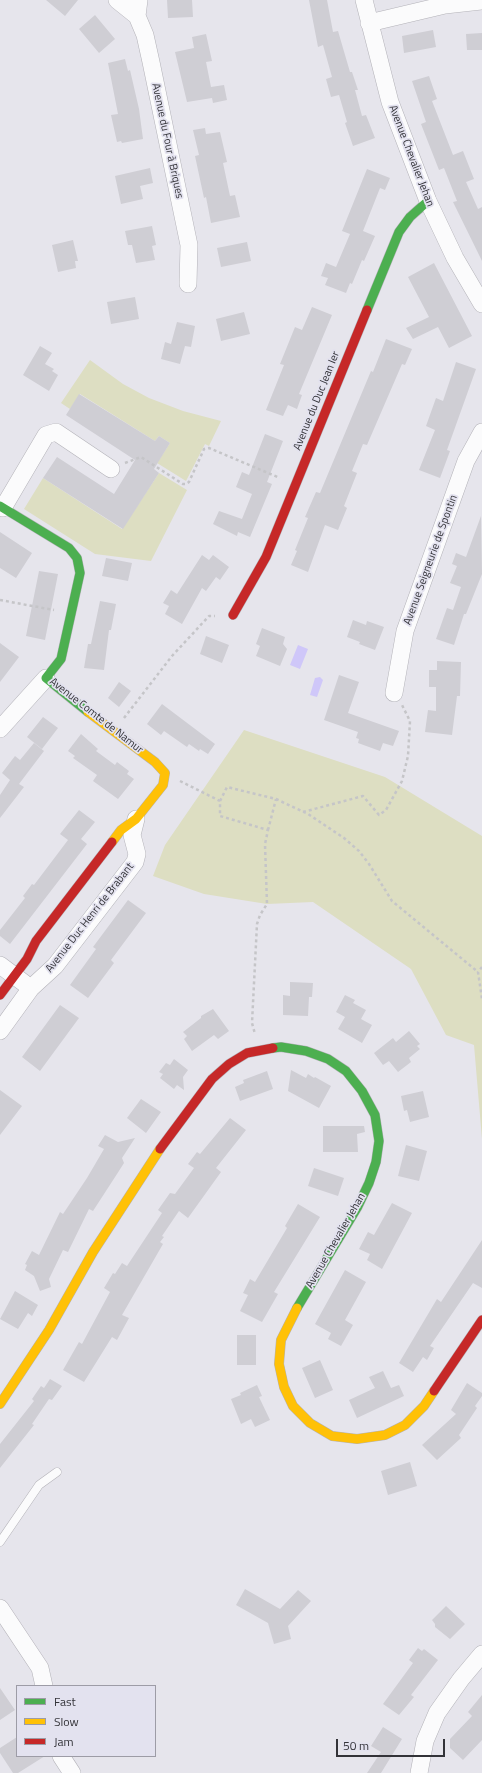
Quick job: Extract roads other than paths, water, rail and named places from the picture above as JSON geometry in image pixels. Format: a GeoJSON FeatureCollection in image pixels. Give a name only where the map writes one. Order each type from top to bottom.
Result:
{"type":"FeatureCollection","features":[{"type":"Feature","properties":{"kind":"street"},"geometry":{"type":"LineString","coordinates":[[117,0],[138,8]]}},
{"type":"Feature","properties":{"kind":"street","name":"Avenue Chevalier Jehan"},"geometry":{"type":"LineString","coordinates":[[364,0],[390,102],[428,201],[455,258],[482,304]]}},
{"type":"Feature","properties":{"kind":"street"},"geometry":{"type":"LineString","coordinates":[[369,23],[445,5],[482,1]]}},
{"type":"Feature","properties":{"kind":"street","name":"Avenue du Four à Briques"},"geometry":{"type":"LineString","coordinates":[[138,8],[151,62],[189,245],[188,284]]}},
{"type":"Feature","properties":{"kind":"street","name":"Avenue du Duc Jean Ier"},"geometry":{"type":"LineString","coordinates":[[233,614],[266,557],[399,232],[410,217],[428,201]]}},
{"type":"Feature","properties":{"kind":"street","name":"Avenue Comte de Namur"},"geometry":{"type":"LineString","coordinates":[[111,469],[56,432],[46,435],[1,507],[69,548],[78,558],[80,573],[61,659],[46,678],[155,762],[164,773]]}},
{"type":"Feature","properties":{"kind":"street","name":"Avenue Seigneurie de Spontin"},"geometry":{"type":"LineString","coordinates":[[394,693],[405,631],[466,461],[482,432]]}},
{"type":"Feature","properties":{"kind":"street"},"geometry":{"type":"LineString","coordinates":[[0,729],[46,678]]}},
{"type":"Feature","properties":{"kind":"street","name":"Avenue Duc Henri de Brabant"},"geometry":{"type":"LineString","coordinates":[[0,995],[27,959],[36,941],[121,830],[136,819],[163,785],[164,773]]}},
{"type":"Feature","properties":{"kind":"street","name":"Avenue Duc Henri de Brabant"},"geometry":{"type":"LineString","coordinates":[[0,1031],[32,988],[55,966],[135,862],[137,854],[132,835],[136,819]]}},
{"type":"Feature","properties":{"kind":"street"},"geometry":{"type":"LineString","coordinates":[[0,965],[32,988]]}},
{"type":"Feature","properties":{"kind":"street","name":"Avenue Chevalier Jehan"},"geometry":{"type":"LineString","coordinates":[[0,1404],[49,1330],[93,1252],[159,1150],[207,1085],[229,1064],[247,1053],[260,1050],[281,1047],[306,1051],[328,1059],[346,1072],[362,1091],[375,1114],[378,1140],[376,1162],[366,1190],[357,1208],[290,1318],[281,1340],[279,1364],[284,1387],[293,1406],[310,1423],[332,1436],[357,1439],[385,1434],[405,1425],[424,1406],[482,1320]]}},
{"type":"Feature","properties":{"kind":"street"},"geometry":{"type":"LineString","coordinates":[[0,1608],[40,1668],[44,1685]]}},
{"type":"Feature","properties":{"kind":"street"},"geometry":{"type":"LineString","coordinates":[[418,1773],[425,1741],[435,1717],[447,1698],[480,1661]]}},
{"type":"Feature","properties":{"kind":"street"},"geometry":{"type":"LineString","coordinates":[[62,1757],[72,1773]]}},
{"type":"Feature","properties":{"kind":"lane"},"geometry":{"type":"LineString","coordinates":[[0,1542],[39,1485],[57,1472]]}}]}
